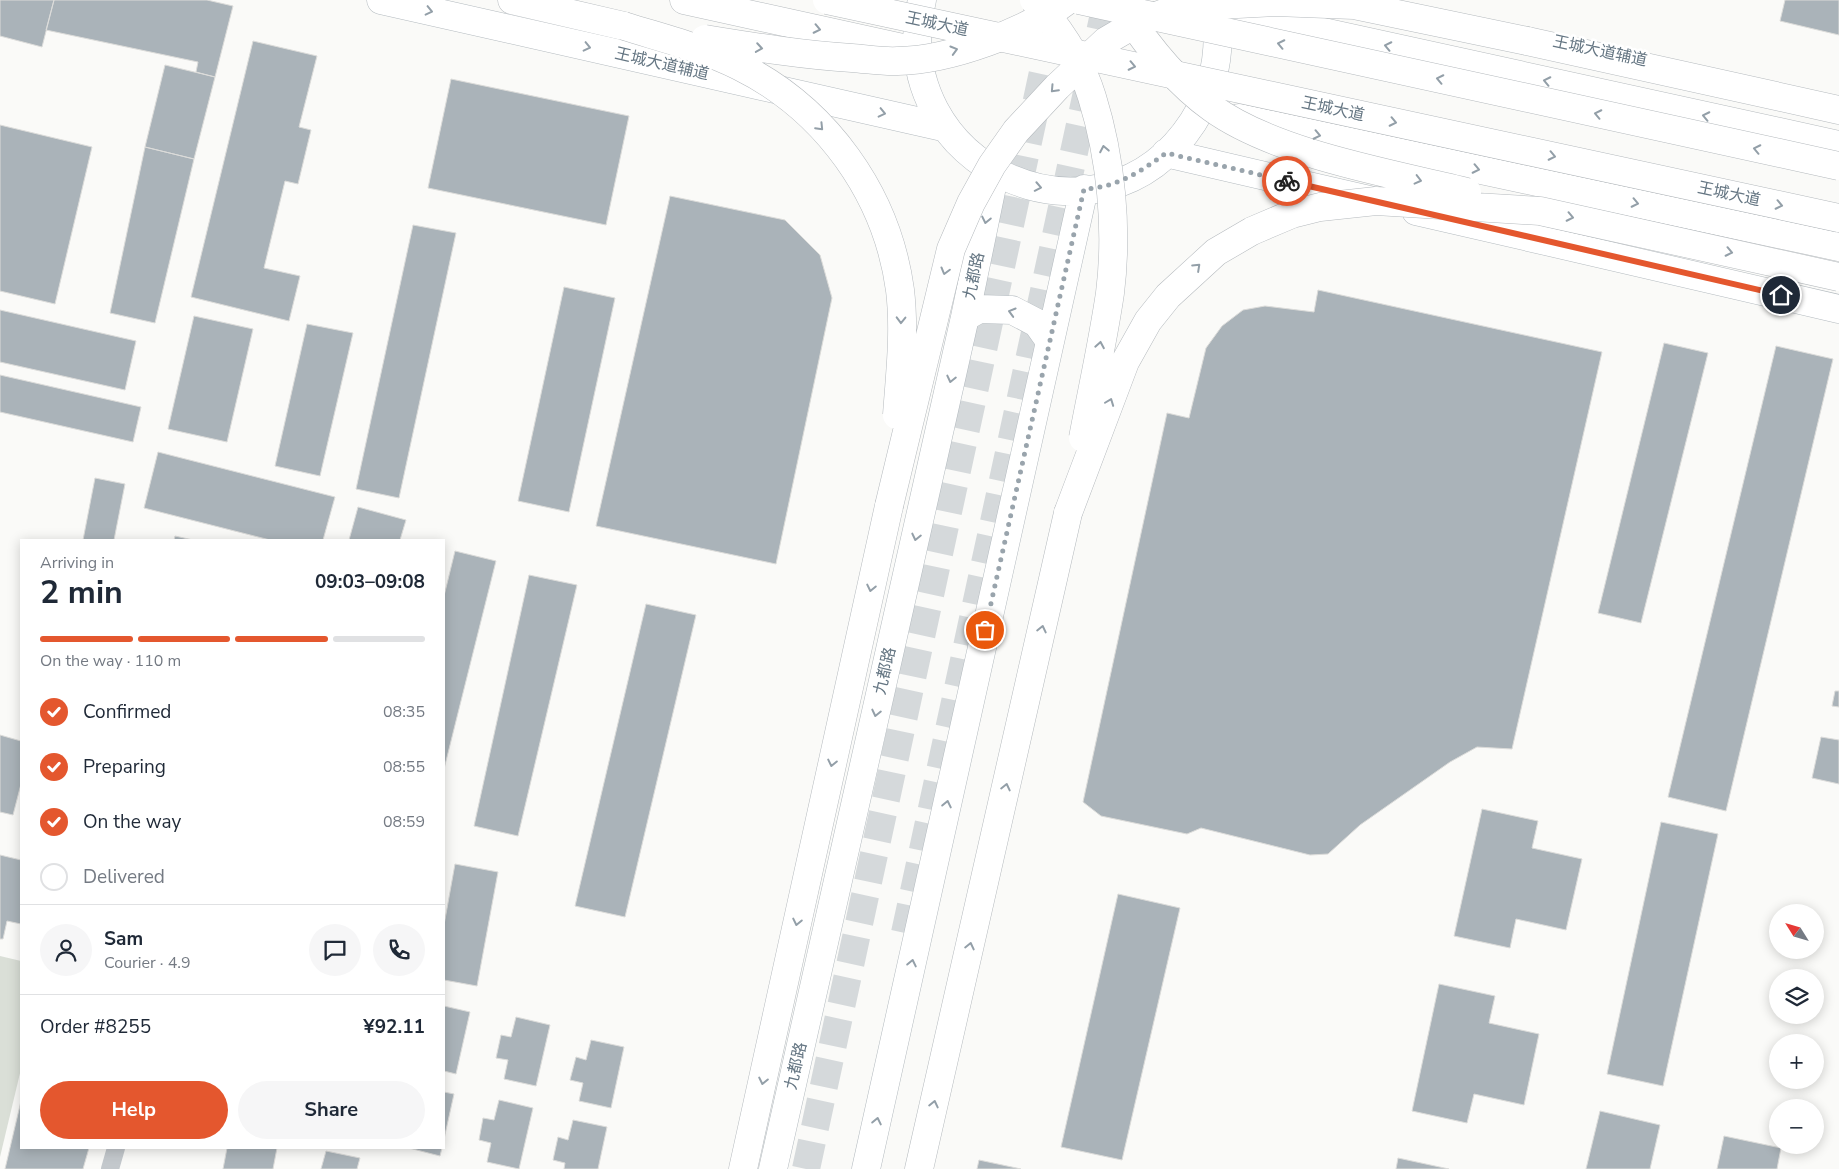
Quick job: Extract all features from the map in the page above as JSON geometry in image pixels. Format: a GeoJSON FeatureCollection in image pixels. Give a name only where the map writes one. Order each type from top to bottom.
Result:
{"type":"FeatureCollection","features":[{"type":"Feature","properties":{"kind":"main road","name":"王城大道辅道"},"geometry":{"type":"LineString","coordinates":[[381,0],[943,127]]}},
{"type":"Feature","properties":{"kind":"main road"},"geometry":{"type":"LineString","coordinates":[[512,0],[624,26],[794,54],[898,61],[950,52],[1020,29],[1047,15],[1068,0]]}},
{"type":"Feature","properties":{"kind":"main road","name":"王城大道"},"geometry":{"type":"LineString","coordinates":[[684,0],[916,51]]}},
{"type":"Feature","properties":{"kind":"main road","name":"王城大道"},"geometry":{"type":"LineString","coordinates":[[827,0],[1839,218]]}},
{"type":"Feature","properties":{"kind":"main road"},"geometry":{"type":"LineString","coordinates":[[922,0],[916,24],[916,51],[921,78],[929,102],[943,127],[962,147],[996,172],[1036,188],[1064,191],[1118,182],[1143,170],[1166,153],[1185,133],[1201,110],[1212,84],[1218,56],[1218,27],[1214,4],[1839,146]]}},
{"type":"Feature","properties":{"kind":"main road"},"geometry":{"type":"LineString","coordinates":[[919,1169],[1068,513],[1110,292],[1112,258],[1110,194],[1107,164],[1092,96],[1080,68],[1060,33],[1034,0]]}},
{"type":"Feature","properties":{"kind":"main road"},"geometry":{"type":"LineString","coordinates":[[1079,0],[1839,166]]}},
{"type":"Feature","properties":{"kind":"main road"},"geometry":{"type":"LineString","coordinates":[[1118,0],[1158,58],[1186,86],[1213,108],[1248,128],[1330,158],[1540,210],[1839,277]]}},
{"type":"Feature","properties":{"kind":"main road","name":"王城大道辅道"},"geometry":{"type":"LineString","coordinates":[[1362,0],[1839,102]]}},
{"type":"Feature","properties":{"kind":"main road"},"geometry":{"type":"LineString","coordinates":[[1420,0],[1527,41]]}},
{"type":"Feature","properties":{"kind":"main road"},"geometry":{"type":"LineString","coordinates":[[743,1169],[889,506],[950,249],[970,203],[992,165],[1016,131],[1063,80],[1106,41],[1135,24],[1180,8],[1275,2],[1354,5],[1839,110]]}},
{"type":"Feature","properties":{"kind":"main road"},"geometry":{"type":"LineString","coordinates":[[624,26],[722,58],[758,77],[817,123],[838,146],[865,183],[883,220],[900,291],[902,316],[899,384],[889,506]]}},
{"type":"Feature","properties":{"kind":"main road","name":"王城大道"},"geometry":{"type":"LineString","coordinates":[[1201,110],[1839,246]]}},
{"type":"Feature","properties":{"kind":"main road"},"geometry":{"type":"LineString","coordinates":[[1166,153],[1839,308]]}},
{"type":"Feature","properties":{"kind":"main road","name":"九都路"},"geometry":{"type":"LineString","coordinates":[[773,1169],[996,172]]}},
{"type":"Feature","properties":{"kind":"main road"},"geometry":{"type":"LineString","coordinates":[[866,1169],[1084,189]]}},
{"type":"Feature","properties":{"kind":"main road"},"geometry":{"type":"LineString","coordinates":[[1068,513],[1125,362],[1148,321],[1168,296],[1216,252],[1274,221],[1320,207],[1376,201],[1404,201],[1540,210]]}},
{"type":"Feature","properties":{"kind":"main road"},"geometry":{"type":"LineString","coordinates":[[965,317],[979,309],[1012,310],[1037,323],[1049,340]]}},
{"type":"Feature","properties":{"kind":"lane"},"geometry":{"type":"LineString","coordinates":[[110,1169],[116,1149]]}},
{"type":"Feature","properties":{"kind":"shaded area"},"geometry":{"type":"Polygon","coordinates":[[[0,956],[20,961],[20,1073],[0,1157],[0,956]]]}},
{"type":"Feature","properties":{"kind":"building"},"geometry":{"type":"Polygon","coordinates":[[[0,0],[54,0],[42,47],[0,36],[0,0]]]}},
{"type":"Feature","properties":{"kind":"building"},"geometry":{"type":"Polygon","coordinates":[[[54,0],[207,0],[233,6],[215,77],[196,72],[198,62],[46,30],[54,0]]]}},
{"type":"Feature","properties":{"kind":"building"},"geometry":{"type":"Polygon","coordinates":[[[1785,0],[1839,0],[1839,35],[1780,21],[1785,0]]]}},
{"type":"Feature","properties":{"kind":"building"},"geometry":{"type":"Polygon","coordinates":[[[253,41],[317,56],[299,127],[311,130],[298,184],[285,181],[264,268],[300,276],[289,321],[191,297],[253,41]]]}},
{"type":"Feature","properties":{"kind":"building"},"geometry":{"type":"Polygon","coordinates":[[[165,65],[215,77],[194,159],[145,147],[165,65]]]}},
{"type":"Feature","properties":{"kind":"building"},"geometry":{"type":"Polygon","coordinates":[[[451,79],[629,116],[606,225],[428,188],[451,79]]]}},
{"type":"Feature","properties":{"kind":"building"},"geometry":{"type":"Polygon","coordinates":[[[0,125],[92,147],[55,304],[0,291],[0,125]]]}},
{"type":"Feature","properties":{"kind":"building"},"geometry":{"type":"Polygon","coordinates":[[[145,147],[194,159],[155,323],[110,313],[145,147]]]}},
{"type":"Feature","properties":{"kind":"building"},"geometry":{"type":"Polygon","coordinates":[[[670,196],[785,220],[820,255],[832,298],[776,564],[596,526],[670,196]]]}},
{"type":"Feature","properties":{"kind":"building"},"geometry":{"type":"Polygon","coordinates":[[[413,225],[456,233],[399,498],[356,489],[413,225]]]}},
{"type":"Feature","properties":{"kind":"building"},"geometry":{"type":"Polygon","coordinates":[[[564,287],[615,298],[569,512],[518,501],[564,287]]]}},
{"type":"Feature","properties":{"kind":"building"},"geometry":{"type":"Polygon","coordinates":[[[1318,290],[1602,352],[1512,749],[1477,747],[1450,762],[1360,825],[1328,854],[1310,855],[1201,828],[1187,834],[1101,816],[1083,802],[1167,413],[1189,418],[1206,348],[1222,326],[1243,310],[1265,306],[1314,312],[1318,290]]]}},
{"type":"Feature","properties":{"kind":"building"},"geometry":{"type":"Polygon","coordinates":[[[0,310],[136,341],[125,390],[0,362],[0,310]]]}},
{"type":"Feature","properties":{"kind":"building"},"geometry":{"type":"Polygon","coordinates":[[[194,316],[253,329],[227,442],[168,429],[194,316]]]}},
{"type":"Feature","properties":{"kind":"building"},"geometry":{"type":"Polygon","coordinates":[[[307,324],[353,333],[320,476],[275,466],[307,324]]]}},
{"type":"Feature","properties":{"kind":"building"},"geometry":{"type":"Polygon","coordinates":[[[1664,343],[1708,353],[1641,623],[1598,613],[1664,343]]]}},
{"type":"Feature","properties":{"kind":"building"},"geometry":{"type":"Polygon","coordinates":[[[1776,346],[1833,359],[1726,811],[1668,797],[1776,346]]]}},
{"type":"Feature","properties":{"kind":"building"},"geometry":{"type":"Polygon","coordinates":[[[0,375],[141,407],[133,442],[0,412],[0,375]]]}},
{"type":"Feature","properties":{"kind":"building"},"geometry":{"type":"Polygon","coordinates":[[[158,452],[335,497],[323,539],[266,539],[144,508],[158,452]]]}},
{"type":"Feature","properties":{"kind":"building"},"geometry":{"type":"Polygon","coordinates":[[[95,478],[125,484],[114,539],[83,539],[95,478]]]}},
{"type":"Feature","properties":{"kind":"building"},"geometry":{"type":"Polygon","coordinates":[[[358,507],[406,520],[400,539],[349,539],[358,507]]]}},
{"type":"Feature","properties":{"kind":"building"},"geometry":{"type":"Polygon","coordinates":[[[175,536],[188,539],[174,539],[175,536]]]}},
{"type":"Feature","properties":{"kind":"building"},"geometry":{"type":"Polygon","coordinates":[[[455,551],[496,561],[445,765],[445,592],[455,551]]]}},
{"type":"Feature","properties":{"kind":"building"},"geometry":{"type":"Polygon","coordinates":[[[529,575],[577,585],[518,836],[474,826],[529,575]]]}},
{"type":"Feature","properties":{"kind":"building"},"geometry":{"type":"Polygon","coordinates":[[[646,604],[696,615],[625,917],[575,906],[646,604]]]}},
{"type":"Feature","properties":{"kind":"building"},"geometry":{"type":"Polygon","coordinates":[[[1835,691],[1839,691],[1839,707],[1832,706],[1835,691]]]}},
{"type":"Feature","properties":{"kind":"building"},"geometry":{"type":"Polygon","coordinates":[[[0,735],[20,741],[20,788],[13,815],[0,812],[0,735]]]}},
{"type":"Feature","properties":{"kind":"building"},"geometry":{"type":"Polygon","coordinates":[[[1821,737],[1839,740],[1839,784],[1812,778],[1821,737]]]}},
{"type":"Feature","properties":{"kind":"building"},"geometry":{"type":"Polygon","coordinates":[[[1482,809],[1538,821],[1532,848],[1582,859],[1566,930],[1516,919],[1510,948],[1454,936],[1482,809]]]}},
{"type":"Feature","properties":{"kind":"building"},"geometry":{"type":"Polygon","coordinates":[[[1661,822],[1718,834],[1663,1086],[1607,1074],[1661,822]]]}},
{"type":"Feature","properties":{"kind":"building"},"geometry":{"type":"Polygon","coordinates":[[[0,855],[20,860],[20,924],[7,921],[3,939],[0,939],[0,855]]]}},
{"type":"Feature","properties":{"kind":"building"},"geometry":{"type":"Polygon","coordinates":[[[455,864],[498,872],[477,986],[445,980],[445,919],[455,864]]]}},
{"type":"Feature","properties":{"kind":"building"},"geometry":{"type":"Polygon","coordinates":[[[1118,894],[1180,908],[1122,1160],[1061,1147],[1118,894]]]}},
{"type":"Feature","properties":{"kind":"building"},"geometry":{"type":"Polygon","coordinates":[[[1439,984],[1495,996],[1489,1023],[1539,1034],[1524,1105],[1474,1094],[1467,1123],[1412,1111],[1439,984]]]}},
{"type":"Feature","properties":{"kind":"building"},"geometry":{"type":"Polygon","coordinates":[[[445,1006],[470,1012],[456,1074],[445,1071],[445,1006]]]}},
{"type":"Feature","properties":{"kind":"building"},"geometry":{"type":"Polygon","coordinates":[[[516,1017],[550,1025],[536,1086],[504,1079],[508,1060],[496,1058],[501,1035],[511,1037],[516,1017]]]}},
{"type":"Feature","properties":{"kind":"building"},"geometry":{"type":"Polygon","coordinates":[[[591,1040],[624,1047],[611,1108],[579,1101],[583,1083],[570,1080],[576,1057],[586,1060],[591,1040]]]}},
{"type":"Feature","properties":{"kind":"building"},"geometry":{"type":"Polygon","coordinates":[[[445,1092],[454,1094],[445,1134],[445,1092]]]}},
{"type":"Feature","properties":{"kind":"building"},"geometry":{"type":"Polygon","coordinates":[[[499,1100],[533,1108],[519,1169],[487,1162],[491,1143],[479,1140],[483,1118],[494,1120],[499,1100]]]}},
{"type":"Feature","properties":{"kind":"building"},"geometry":{"type":"Polygon","coordinates":[[[20,1105],[20,1149],[89,1149],[83,1169],[5,1169],[20,1105]]]}},
{"type":"Feature","properties":{"kind":"building"},"geometry":{"type":"Polygon","coordinates":[[[1600,1111],[1660,1125],[1650,1169],[1586,1169],[1600,1111]]]}},
{"type":"Feature","properties":{"kind":"building"},"geometry":{"type":"Polygon","coordinates":[[[573,1120],[607,1127],[598,1169],[564,1169],[565,1163],[553,1160],[558,1137],[568,1140],[573,1120]]]}},
{"type":"Feature","properties":{"kind":"building"},"geometry":{"type":"Polygon","coordinates":[[[1724,1136],[1769,1145],[1769,1154],[1780,1154],[1777,1169],[1717,1169],[1724,1136]]]}},
{"type":"Feature","properties":{"kind":"building"},"geometry":{"type":"Polygon","coordinates":[[[227,1149],[277,1149],[273,1169],[223,1169],[227,1149]]]}},
{"type":"Feature","properties":{"kind":"building"},"geometry":{"type":"Polygon","coordinates":[[[413,1149],[442,1149],[440,1156],[413,1149]]]}},
{"type":"Feature","properties":{"kind":"building"},"geometry":{"type":"Polygon","coordinates":[[[326,1151],[360,1158],[357,1169],[321,1169],[326,1151]]]}},
{"type":"Feature","properties":{"kind":"building"},"geometry":{"type":"Polygon","coordinates":[[[1398,1158],[1449,1169],[1396,1169],[1398,1158]]]}},
{"type":"Feature","properties":{"kind":"building"},"geometry":{"type":"Polygon","coordinates":[[[979,1160],[1021,1169],[977,1169],[979,1160]]]}},
{"type":"Feature","properties":{"kind":"tunnel"},"geometry":{"type":"LineString","coordinates":[[905,933],[1107,0]]}},
{"type":"Feature","properties":{"kind":"tunnel"},"geometry":{"type":"LineString","coordinates":[[806,1169],[1053,26]]}},
{"type":"Feature","properties":{"kind":"way so far"},"geometry":{"type":"LineString","coordinates":[[985,630],[1084,189],[1118,182],[1143,170],[1166,153],[1287,181]]}},
{"type":"Feature","properties":{"kind":"route"},"geometry":{"type":"LineString","coordinates":[[1287,181],[1781,295]]}}]}
